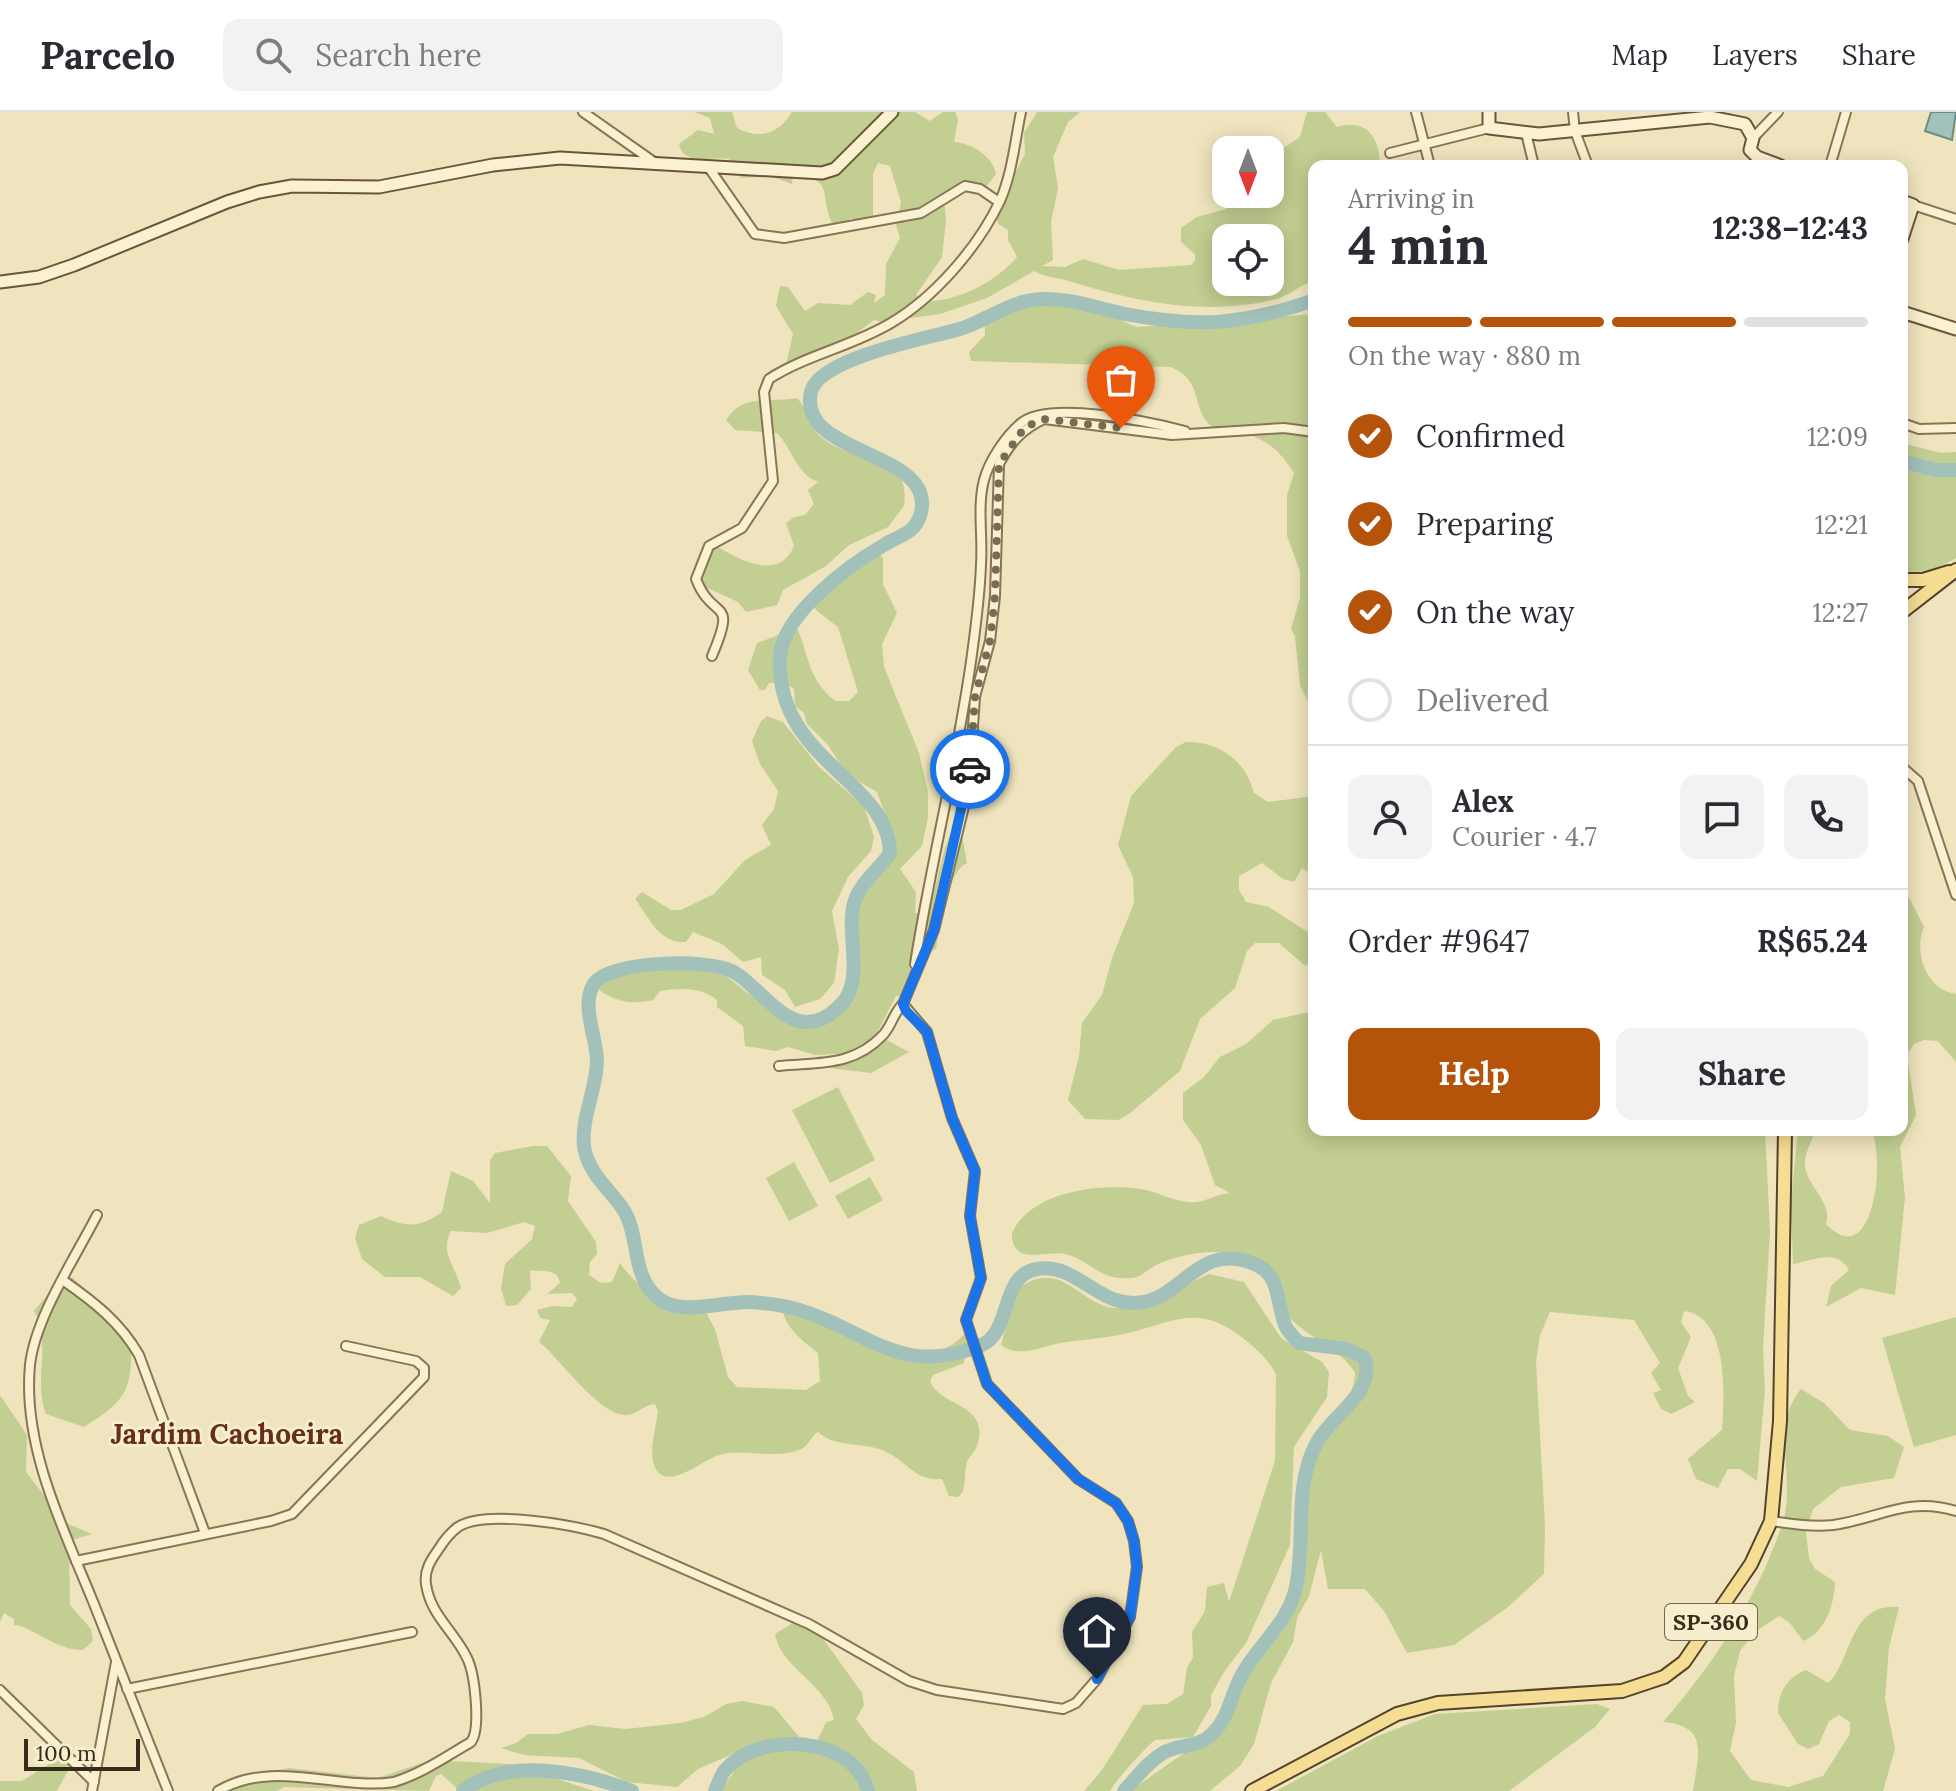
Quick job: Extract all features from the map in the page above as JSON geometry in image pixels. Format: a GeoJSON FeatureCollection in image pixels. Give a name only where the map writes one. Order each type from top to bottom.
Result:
{"type":"FeatureCollection","features":[{"type":"Feature","properties":{"kind":"main road"},"geometry":{"type":"LineString","coordinates":[[1908,580],[1923,580],[1956,570]]}},
{"type":"Feature","properties":{"kind":"main road"},"geometry":{"type":"LineString","coordinates":[[1908,607],[1956,570]]}},
{"type":"Feature","properties":{"kind":"main road","name":"SP-360"},"geometry":{"type":"LineString","coordinates":[[1252,1791],[1397,1714],[1438,1703],[1622,1691],[1664,1677],[1684,1662],[1751,1564],[1771,1521],[1780,1421],[1785,1136]]}},
{"type":"Feature","properties":{"kind":"street"},"geometry":{"type":"LineString","coordinates":[[583,112],[654,163]]}},
{"type":"Feature","properties":{"kind":"street"},"geometry":{"type":"LineString","coordinates":[[0,282],[39,277],[74,265],[259,192],[305,186],[379,187],[529,159],[822,173],[835,169],[892,112]]}},
{"type":"Feature","properties":{"kind":"street"},"geometry":{"type":"LineString","coordinates":[[712,656],[725,624],[725,615],[696,579],[709,546],[742,528],[773,481],[764,392],[769,379],[892,323],[930,292],[973,246],[999,202],[1021,112]]}},
{"type":"Feature","properties":{"kind":"street"},"geometry":{"type":"LineString","coordinates":[[1416,112],[1428,160]]}},
{"type":"Feature","properties":{"kind":"street"},"geometry":{"type":"LineString","coordinates":[[1489,112],[1489,128]]}},
{"type":"Feature","properties":{"kind":"street"},"geometry":{"type":"LineString","coordinates":[[1573,112],[1575,131],[1586,160]]}},
{"type":"Feature","properties":{"kind":"street"},"geometry":{"type":"LineString","coordinates":[[1765,160],[1750,150],[1753,138],[1778,112]]}},
{"type":"Feature","properties":{"kind":"street"},"geometry":{"type":"LineString","coordinates":[[1832,160],[1846,112]]}},
{"type":"Feature","properties":{"kind":"street"},"geometry":{"type":"LineString","coordinates":[[1390,153],[1423,142],[1489,128],[1526,133],[1575,131],[1710,117],[1745,124],[1753,138]]}},
{"type":"Feature","properties":{"kind":"street"},"geometry":{"type":"LineString","coordinates":[[1526,133],[1533,160]]}},
{"type":"Feature","properties":{"kind":"street"},"geometry":{"type":"LineString","coordinates":[[709,168],[755,234],[767,238],[784,238],[921,213],[965,186],[980,189],[999,202]]}},
{"type":"Feature","properties":{"kind":"street"},"geometry":{"type":"LineString","coordinates":[[1908,203],[1956,219]]}},
{"type":"Feature","properties":{"kind":"street"},"geometry":{"type":"LineString","coordinates":[[1908,314],[1956,329]]}},
{"type":"Feature","properties":{"kind":"street"},"geometry":{"type":"LineString","coordinates":[[779,1066],[837,1063],[855,1055],[884,1034],[905,1008],[972,653],[981,564],[981,494],[990,463],[1021,423],[1042,413],[1069,413],[1189,432]]}},
{"type":"Feature","properties":{"kind":"street"},"geometry":{"type":"LineString","coordinates":[[985,476],[999,464],[1025,427],[1044,419],[1172,435],[1284,428],[1308,431]]}},
{"type":"Feature","properties":{"kind":"street"},"geometry":{"type":"LineString","coordinates":[[1908,425],[1919,429],[1956,428]]}},
{"type":"Feature","properties":{"kind":"street"},"geometry":{"type":"LineString","coordinates":[[914,972],[934,930],[969,786],[975,697],[990,641],[995,596],[999,464]]}},
{"type":"Feature","properties":{"kind":"street"},"geometry":{"type":"LineString","coordinates":[[1908,772],[1918,781],[1956,895]]}},
{"type":"Feature","properties":{"kind":"street"},"geometry":{"type":"LineString","coordinates":[[218,1791],[255,1780],[298,1777],[362,1785],[393,1783],[471,1742],[476,1736],[477,1718],[468,1659],[439,1621],[426,1583],[428,1564],[442,1544],[458,1527],[480,1519],[578,1526],[604,1534],[809,1624],[909,1681],[1033,1706],[1063,1709],[1076,1703],[1097,1679],[1130,1617],[1137,1567],[1134,1541],[1128,1521],[1116,1503],[1078,1479],[987,1384],[968,1332],[968,1309],[981,1278],[970,1216],[975,1171],[952,1118],[927,1032],[905,1008]]}},
{"type":"Feature","properties":{"kind":"street"},"geometry":{"type":"LineString","coordinates":[[97,1215],[40,1327],[30,1363],[30,1398],[37,1444],[54,1504],[168,1791]]}},
{"type":"Feature","properties":{"kind":"street"},"geometry":{"type":"LineString","coordinates":[[64,1281],[90,1299],[126,1334],[139,1355],[205,1533]]}},
{"type":"Feature","properties":{"kind":"street"},"geometry":{"type":"LineString","coordinates":[[76,1561],[292,1514],[424,1377],[424,1368],[416,1361],[346,1346]]}},
{"type":"Feature","properties":{"kind":"street"},"geometry":{"type":"LineString","coordinates":[[1771,1521],[1805,1526],[1836,1525],[1903,1506],[1956,1511]]}},
{"type":"Feature","properties":{"kind":"street"},"geometry":{"type":"LineString","coordinates":[[127,1689],[412,1632]]}},
{"type":"Feature","properties":{"kind":"street"},"geometry":{"type":"LineString","coordinates":[[93,1787],[116,1661]]}},
{"type":"Feature","properties":{"kind":"street"},"geometry":{"type":"LineString","coordinates":[[0,1690],[93,1787]]}},
{"type":"Feature","properties":{"kind":"green space"},"geometry":{"type":"Polygon","coordinates":[[[694,112],[732,112],[737,128],[761,134],[775,130],[792,112],[915,112],[930,121],[943,112],[955,112],[958,120],[954,142],[980,152],[991,162],[996,174],[985,188],[958,187],[944,197],[946,221],[942,257],[916,295],[923,302],[949,298],[975,289],[998,275],[1017,257],[1008,240],[1008,230],[998,224],[995,211],[1025,154],[1024,133],[1037,112],[1080,112],[1068,122],[1053,157],[1058,188],[1051,222],[1053,260],[1042,266],[1065,267],[1083,259],[1119,270],[1191,265],[1195,254],[1181,242],[1181,228],[1197,217],[1227,208],[1284,208],[1284,148],[1300,137],[1307,112],[1325,112],[1337,127],[1356,125],[1364,128],[1378,147],[1379,160],[1308,160],[1308,283],[1281,298],[1224,307],[1172,305],[1120,295],[1034,271],[987,298],[940,314],[882,322],[874,320],[849,339],[785,369],[793,334],[776,306],[780,286],[788,287],[805,311],[818,303],[850,305],[868,292],[876,295],[874,303],[885,295],[886,264],[900,238],[896,225],[901,202],[890,166],[878,163],[873,174],[873,218],[869,224],[851,218],[841,225],[833,224],[824,191],[815,179],[793,176],[792,184],[770,176],[742,178],[736,174],[724,175],[723,169],[732,164],[729,159],[687,156],[679,144],[698,130],[714,134],[710,118],[694,112]]]}},
{"type":"Feature","properties":{"kind":"green space"},"geometry":{"type":"Polygon","coordinates":[[[1074,296],[1083,297],[1138,327],[1308,314],[1308,702],[1300,685],[1295,636],[1291,629],[1300,598],[1300,571],[1287,536],[1287,495],[1294,473],[1283,457],[1262,440],[1211,426],[1201,411],[1189,380],[1171,367],[971,361],[969,352],[985,335],[985,312],[1006,302],[1025,299],[1068,304],[1074,296]]]}},
{"type":"Feature","properties":{"kind":"green space"},"geometry":{"type":"Polygon","coordinates":[[[797,398],[819,435],[832,445],[876,459],[899,473],[904,486],[904,506],[888,527],[849,545],[826,566],[783,590],[777,605],[746,612],[738,602],[701,585],[698,567],[703,549],[715,545],[735,557],[758,565],[779,563],[794,546],[786,523],[794,517],[805,515],[814,504],[808,490],[818,482],[804,473],[777,433],[735,430],[726,420],[749,402],[797,398]]]}},
{"type":"Feature","properties":{"kind":"green space"},"geometry":{"type":"Polygon","coordinates":[[[1908,445],[1941,453],[1956,452],[1956,558],[1937,567],[1909,572],[1908,445]]]}},
{"type":"Feature","properties":{"kind":"green space"},"geometry":{"type":"Polygon","coordinates":[[[877,551],[883,558],[883,584],[897,613],[882,644],[884,667],[919,753],[928,792],[928,817],[922,846],[900,869],[916,892],[915,913],[924,913],[930,902],[947,842],[959,819],[967,863],[960,868],[950,887],[936,949],[919,957],[912,993],[907,997],[896,996],[878,1031],[881,1037],[909,1052],[871,1073],[830,1068],[837,1054],[815,1055],[788,1047],[776,1051],[745,1046],[743,1026],[717,1007],[717,1000],[704,993],[667,990],[660,991],[653,1000],[631,1002],[617,999],[597,988],[612,974],[633,968],[692,965],[722,972],[746,992],[781,1013],[807,1019],[818,1017],[841,994],[853,967],[854,932],[862,884],[888,844],[890,827],[877,792],[847,775],[828,745],[807,724],[804,713],[795,706],[794,689],[784,683],[769,683],[765,690],[760,690],[748,670],[757,643],[781,634],[792,618],[817,681],[835,701],[849,701],[858,692],[838,627],[817,611],[808,598],[854,563],[877,551]]]}},
{"type":"Feature","properties":{"kind":"green space"},"geometry":{"type":"Polygon","coordinates":[[[767,716],[783,722],[819,767],[864,806],[874,837],[871,851],[848,877],[832,911],[839,949],[834,983],[820,999],[795,1007],[785,990],[762,975],[761,957],[743,962],[722,944],[693,932],[686,942],[669,939],[656,928],[635,899],[642,892],[671,910],[681,910],[714,894],[745,860],[771,845],[762,825],[774,809],[778,791],[760,764],[752,741],[761,721],[767,716]]]}},
{"type":"Feature","properties":{"kind":"green space"},"geometry":{"type":"Polygon","coordinates":[[[1186,742],[1220,749],[1245,771],[1254,793],[1268,802],[1308,797],[1308,872],[1302,868],[1294,882],[1283,879],[1262,863],[1239,876],[1239,890],[1246,902],[1269,907],[1308,932],[1308,966],[1279,943],[1255,943],[1247,951],[1235,988],[1200,1019],[1180,1071],[1118,1120],[1085,1119],[1068,1100],[1079,1056],[1082,1023],[1102,995],[1112,958],[1134,903],[1133,877],[1118,845],[1131,796],[1176,747],[1186,742]]]}},
{"type":"Feature","properties":{"kind":"green space"},"geometry":{"type":"Polygon","coordinates":[[[1908,896],[1924,927],[1920,947],[1925,968],[1937,985],[1956,994],[1956,1062],[1938,1041],[1924,1040],[1914,1044],[1908,1053],[1908,896]]]}},
{"type":"Feature","properties":{"kind":"green space"},"geometry":{"type":"Polygon","coordinates":[[[1308,1012],[1308,1136],[1765,1136],[1770,1231],[1763,1349],[1765,1390],[1757,1481],[1740,1469],[1728,1469],[1718,1488],[1696,1479],[1688,1459],[1722,1430],[1721,1360],[1710,1327],[1699,1316],[1684,1311],[1681,1322],[1691,1337],[1678,1368],[1688,1396],[1695,1402],[1671,1414],[1661,1409],[1653,1393],[1661,1390],[1651,1373],[1660,1363],[1634,1320],[1550,1312],[1540,1335],[1536,1361],[1545,1526],[1544,1574],[1508,1607],[1454,1645],[1407,1653],[1384,1611],[1365,1589],[1328,1589],[1321,1550],[1309,1596],[1297,1618],[1293,1642],[1271,1683],[1254,1744],[1240,1766],[1210,1791],[1130,1791],[1227,1723],[1239,1676],[1266,1633],[1283,1613],[1294,1575],[1303,1497],[1312,1458],[1344,1406],[1355,1373],[1333,1350],[1290,1318],[1264,1274],[1249,1260],[1237,1255],[1208,1252],[1176,1257],[1136,1277],[1120,1278],[1065,1254],[1024,1254],[1013,1244],[1012,1233],[1021,1219],[1034,1208],[1050,1199],[1087,1189],[1124,1187],[1194,1202],[1230,1193],[1215,1185],[1201,1145],[1183,1120],[1183,1093],[1204,1077],[1220,1057],[1246,1044],[1273,1020],[1308,1012]]]}},
{"type":"Feature","properties":{"kind":"green space"},"geometry":{"type":"Polygon","coordinates":[[[1908,1062],[1916,1115],[1908,1131],[1908,1062]]]}},
{"type":"Feature","properties":{"kind":"green space"},"geometry":{"type":"Polygon","coordinates":[[[838,1087],[875,1160],[830,1183],[792,1110],[838,1087]]]}},
{"type":"Feature","properties":{"kind":"green space"},"geometry":{"type":"Polygon","coordinates":[[[1797,1136],[1814,1136],[1807,1153],[1807,1174],[1826,1209],[1826,1224],[1842,1235],[1855,1234],[1865,1224],[1872,1206],[1876,1185],[1873,1136],[1906,1136],[1900,1147],[1905,1198],[1895,1295],[1861,1288],[1826,1307],[1831,1286],[1849,1270],[1844,1263],[1832,1257],[1793,1264],[1791,1202],[1797,1136]]]}},
{"type":"Feature","properties":{"kind":"green space"},"geometry":{"type":"Polygon","coordinates":[[[547,1146],[571,1176],[568,1201],[596,1242],[597,1254],[590,1262],[589,1275],[601,1283],[612,1282],[620,1263],[646,1289],[678,1302],[702,1305],[715,1329],[728,1377],[737,1387],[806,1390],[820,1381],[818,1353],[789,1326],[782,1304],[805,1311],[872,1346],[895,1354],[918,1357],[941,1351],[965,1334],[964,1363],[933,1375],[930,1381],[935,1390],[971,1413],[977,1421],[977,1446],[967,1462],[962,1493],[958,1497],[949,1496],[942,1479],[924,1477],[882,1450],[841,1443],[818,1432],[804,1448],[791,1452],[730,1453],[680,1475],[664,1476],[654,1466],[653,1459],[658,1411],[655,1404],[630,1415],[615,1413],[592,1396],[539,1342],[550,1320],[540,1318],[537,1310],[552,1306],[572,1307],[577,1299],[572,1293],[547,1294],[560,1283],[556,1275],[530,1270],[531,1289],[517,1305],[506,1306],[501,1288],[505,1264],[532,1239],[535,1226],[524,1222],[487,1233],[451,1231],[448,1253],[461,1288],[453,1296],[420,1277],[385,1277],[362,1259],[355,1238],[359,1225],[381,1216],[412,1224],[434,1218],[442,1212],[451,1171],[473,1181],[490,1203],[490,1160],[495,1153],[547,1146]]]}},
{"type":"Feature","properties":{"kind":"green space"},"geometry":{"type":"Polygon","coordinates":[[[794,1162],[818,1206],[789,1221],[766,1178],[794,1162]]]}},
{"type":"Feature","properties":{"kind":"green space"},"geometry":{"type":"Polygon","coordinates":[[[870,1177],[883,1200],[848,1219],[835,1196],[870,1177]]]}},
{"type":"Feature","properties":{"kind":"green space"},"geometry":{"type":"Polygon","coordinates":[[[1209,1274],[1244,1282],[1281,1338],[1322,1362],[1329,1372],[1327,1397],[1294,1447],[1290,1545],[1246,1643],[1211,1695],[1211,1706],[1193,1737],[1155,1740],[1110,1791],[1084,1791],[1102,1770],[1143,1705],[1167,1704],[1183,1694],[1187,1668],[1193,1657],[1192,1632],[1205,1611],[1207,1587],[1224,1583],[1229,1602],[1275,1461],[1276,1375],[1268,1361],[1249,1343],[1232,1330],[1203,1318],[1176,1320],[1120,1335],[1059,1343],[1034,1350],[1017,1351],[1001,1345],[1015,1291],[1032,1281],[1046,1278],[1059,1280],[1107,1307],[1122,1308],[1156,1300],[1209,1274]]]}},
{"type":"Feature","properties":{"kind":"green space"},"geometry":{"type":"Polygon","coordinates":[[[72,1277],[132,1335],[131,1368],[125,1390],[111,1408],[84,1427],[46,1414],[41,1388],[42,1336],[34,1311],[60,1280],[72,1277]]]}},
{"type":"Feature","properties":{"kind":"green space"},"geometry":{"type":"Polygon","coordinates":[[[1956,1317],[1956,1435],[1914,1447],[1882,1338],[1956,1317]]]}},
{"type":"Feature","properties":{"kind":"green space"},"geometry":{"type":"Polygon","coordinates":[[[1801,1389],[1824,1403],[1850,1430],[1888,1436],[1904,1447],[1894,1478],[1841,1487],[1813,1509],[1806,1532],[1809,1558],[1815,1569],[1835,1582],[1833,1600],[1823,1624],[1811,1637],[1803,1641],[1790,1623],[1779,1616],[1756,1631],[1740,1651],[1734,1676],[1736,1723],[1730,1751],[1751,1780],[1788,1787],[1823,1776],[1850,1734],[1850,1722],[1839,1715],[1829,1721],[1819,1744],[1808,1749],[1798,1744],[1778,1713],[1782,1692],[1794,1677],[1806,1670],[1828,1683],[1836,1674],[1860,1624],[1882,1608],[1899,1607],[1889,1647],[1885,1699],[1895,1749],[1883,1791],[1693,1791],[1698,1744],[1688,1729],[1663,1722],[1733,1628],[1773,1550],[1786,1506],[1787,1419],[1801,1389]]]}},
{"type":"Feature","properties":{"kind":"green space"},"geometry":{"type":"Polygon","coordinates":[[[0,1395],[27,1435],[26,1472],[66,1523],[92,1534],[69,1541],[70,1605],[91,1629],[93,1641],[83,1650],[62,1646],[27,1628],[14,1625],[14,1619],[4,1613],[0,1622],[0,1395]]]}},
{"type":"Feature","properties":{"kind":"green space"},"geometry":{"type":"Polygon","coordinates":[[[796,1621],[819,1633],[862,1693],[864,1705],[856,1719],[872,1740],[914,1772],[917,1791],[717,1791],[735,1770],[735,1753],[698,1769],[677,1787],[627,1782],[579,1758],[524,1755],[501,1748],[516,1743],[528,1734],[557,1734],[589,1725],[626,1729],[680,1723],[704,1717],[726,1704],[742,1701],[774,1707],[812,1752],[826,1722],[834,1720],[823,1696],[779,1646],[775,1634],[796,1621]]]}},
{"type":"Feature","properties":{"kind":"green space"},"geometry":{"type":"Polygon","coordinates":[[[1597,1704],[1610,1709],[1595,1727],[1509,1791],[1276,1791],[1378,1736],[1435,1714],[1597,1704]]]}},
{"type":"Feature","properties":{"kind":"green space"},"geometry":{"type":"Polygon","coordinates":[[[65,1754],[71,1765],[57,1791],[0,1791],[0,1781],[22,1781],[65,1754]]]}},
{"type":"Feature","properties":{"kind":"green space"},"geometry":{"type":"Polygon","coordinates":[[[431,1760],[512,1764],[594,1791],[460,1791],[441,1774],[436,1776],[429,1791],[284,1787],[277,1791],[217,1791],[227,1780],[289,1768],[378,1778],[431,1760]]]}},
{"type":"Feature","properties":{"kind":"water"},"geometry":{"type":"Polygon","coordinates":[[[1931,112],[1956,112],[1952,140],[1925,131],[1931,112]]]}},
{"type":"Feature","properties":{"kind":"waterway"},"geometry":{"type":"LineString","coordinates":[[1124,1791],[1163,1753],[1195,1744],[1218,1728],[1251,1660],[1286,1614],[1299,1569],[1302,1496],[1309,1461],[1323,1433],[1358,1394],[1366,1372],[1365,1358],[1347,1349],[1299,1343],[1285,1325],[1276,1288],[1267,1272],[1249,1262],[1232,1259],[1205,1265],[1158,1297],[1128,1303],[1101,1293],[1065,1272],[1037,1269],[1025,1273],[1017,1282],[1003,1318],[990,1339],[980,1346],[926,1357],[884,1347],[821,1318],[785,1306],[750,1302],[702,1307],[667,1304],[649,1289],[625,1212],[596,1175],[585,1153],[585,1125],[597,1062],[589,1013],[590,994],[593,985],[602,977],[618,970],[683,963],[734,972],[782,1012],[808,1022],[822,1019],[847,997],[853,972],[854,903],[865,882],[890,853],[885,828],[872,806],[812,745],[795,720],[783,691],[780,656],[793,624],[820,592],[853,565],[914,527],[920,516],[921,494],[910,478],[891,465],[825,430],[812,413],[811,392],[819,380],[854,359],[963,328],[1031,300],[1063,300],[1125,314],[1199,322],[1265,315],[1308,302]]}},
{"type":"Feature","properties":{"kind":"waterway"},"geometry":{"type":"LineString","coordinates":[[1908,463],[1935,470],[1956,470]]}},
{"type":"Feature","properties":{"kind":"waterway"},"geometry":{"type":"LineString","coordinates":[[715,1791],[724,1771],[741,1757],[782,1744],[826,1749],[845,1759],[859,1772],[868,1791]]}},
{"type":"Feature","properties":{"kind":"waterway"},"geometry":{"type":"LineString","coordinates":[[463,1791],[481,1780],[523,1771],[569,1773],[632,1791]]}},
{"type":"Feature","properties":{"kind":"way so far"},"geometry":{"type":"LineString","coordinates":[[970,769],[975,697],[985,667],[995,596],[999,464],[1025,427],[1044,419],[1121,428]]}},
{"type":"Feature","properties":{"kind":"district","name":"Jardim Cachoeira"},"geometry":{"type":"Point","coordinates":[227,1434]}},
{"type":"Feature","properties":{"kind":"route"},"geometry":{"type":"LineString","coordinates":[[970,769],[969,786],[934,930],[904,995],[903,1004],[927,1032],[952,1118],[975,1171],[970,1216],[981,1278],[966,1320],[987,1384],[1078,1479],[1096,1487],[1116,1503],[1128,1521],[1134,1541],[1136,1589],[1130,1617],[1097,1679]]}}]}
